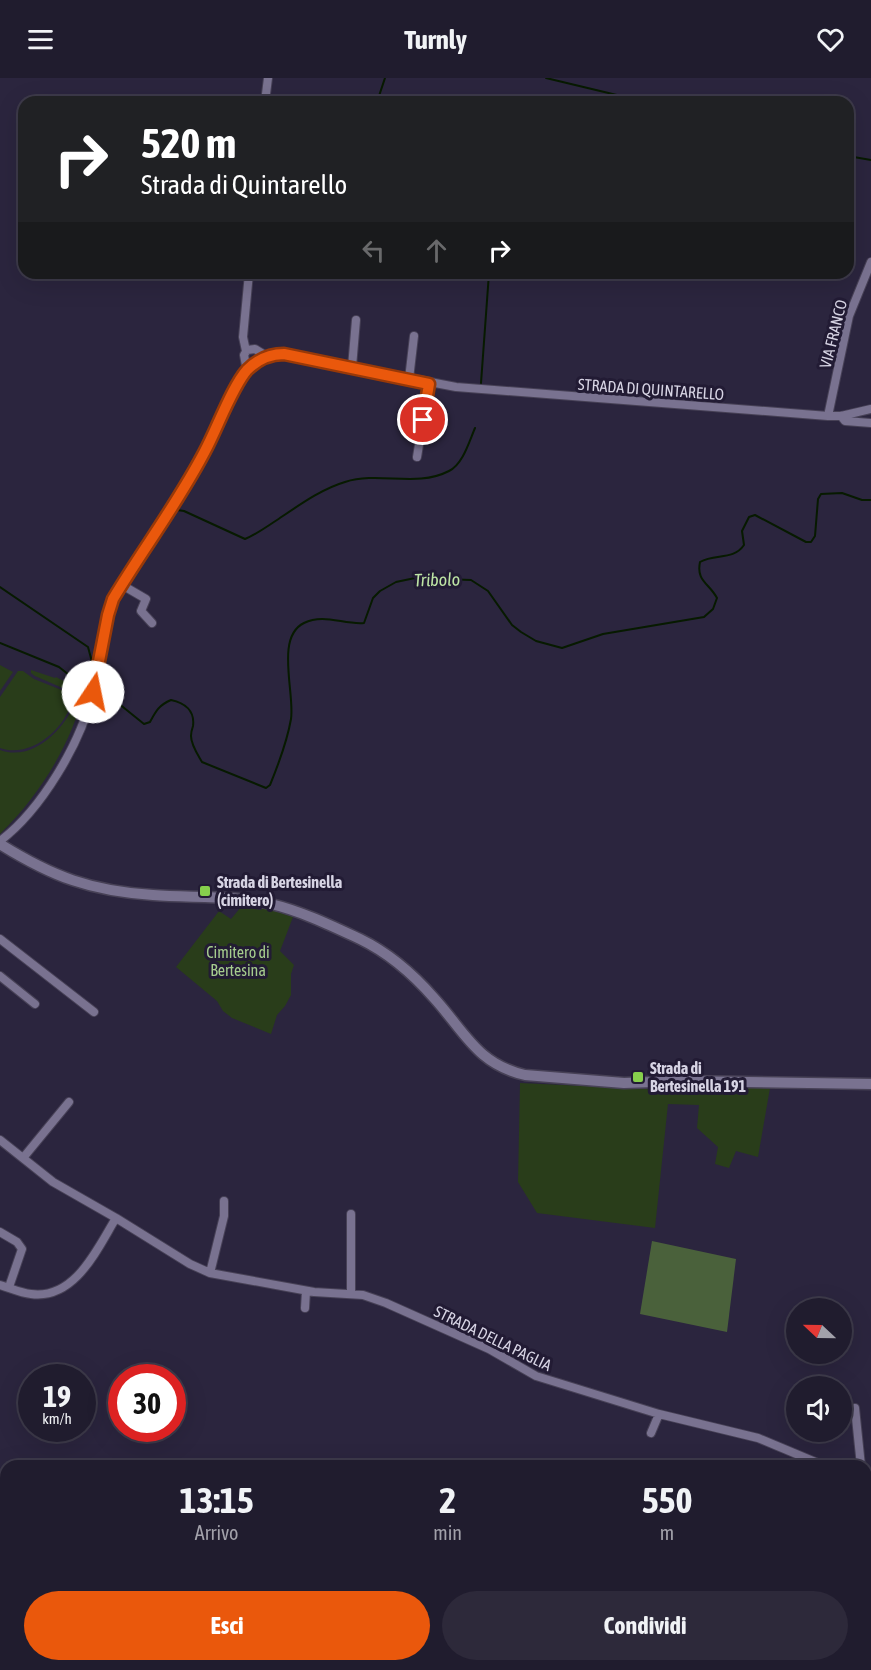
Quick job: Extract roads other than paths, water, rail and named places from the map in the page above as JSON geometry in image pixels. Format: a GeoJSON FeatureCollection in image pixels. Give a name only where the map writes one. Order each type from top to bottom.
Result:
{"type":"FeatureCollection","features":[{"type":"Feature","properties":{"kind":"street"},"geometry":{"type":"LineString","coordinates":[[266,96],[267,78]]}},
{"type":"Feature","properties":{"kind":"street","name":"VIA FRANCO"},"geometry":{"type":"LineString","coordinates":[[828,416],[849,316],[871,262]]}},
{"type":"Feature","properties":{"kind":"street"},"geometry":{"type":"LineString","coordinates":[[247,371],[243,337],[248,279]]}},
{"type":"Feature","properties":{"kind":"street"},"geometry":{"type":"LineString","coordinates":[[352,368],[356,320]]}},
{"type":"Feature","properties":{"kind":"street"},"geometry":{"type":"LineString","coordinates":[[409,379],[414,336]]}},
{"type":"Feature","properties":{"kind":"street","name":"STRADA DI QUINTARELLO"},"geometry":{"type":"LineString","coordinates":[[246,351],[255,349],[268,357],[284,354],[429,384],[456,387],[828,416],[871,410]]}},
{"type":"Feature","properties":{"kind":"street"},"geometry":{"type":"LineString","coordinates":[[268,357],[255,364],[240,381],[200,462],[122,585],[110,607],[93,689],[77,738],[59,771],[35,804],[0,842],[41,868],[84,886],[144,894],[248,900],[272,904],[361,940],[405,968],[481,1053],[500,1068],[511,1072],[624,1083],[681,1081],[871,1084]]}},
{"type":"Feature","properties":{"kind":"street"},"geometry":{"type":"LineString","coordinates":[[417,456],[429,384]]}},
{"type":"Feature","properties":{"kind":"street"},"geometry":{"type":"LineString","coordinates":[[841,416],[844,421],[871,423]]}},
{"type":"Feature","properties":{"kind":"street"},"geometry":{"type":"LineString","coordinates":[[122,585],[146,599],[141,611],[152,623]]}},
{"type":"Feature","properties":{"kind":"street"},"geometry":{"type":"LineString","coordinates":[[0,939],[94,1011]]}},
{"type":"Feature","properties":{"kind":"street"},"geometry":{"type":"LineString","coordinates":[[0,976],[35,1004]]}},
{"type":"Feature","properties":{"kind":"street"},"geometry":{"type":"LineString","coordinates":[[23,1158],[69,1102]]}},
{"type":"Feature","properties":{"kind":"street","name":"STRADA DELLA PAGLIA"},"geometry":{"type":"LineString","coordinates":[[0,1140],[53,1182],[190,1264],[210,1273],[306,1291],[363,1295],[489,1349],[536,1376],[659,1414],[758,1438],[811,1460]]}},
{"type":"Feature","properties":{"kind":"street"},"geometry":{"type":"LineString","coordinates":[[210,1273],[224,1216],[224,1201]]}},
{"type":"Feature","properties":{"kind":"street"},"geometry":{"type":"LineString","coordinates":[[351,1214],[351,1294]]}},
{"type":"Feature","properties":{"kind":"street"},"geometry":{"type":"LineString","coordinates":[[0,1285],[33,1294],[48,1293],[67,1286],[81,1274],[116,1218]]}},
{"type":"Feature","properties":{"kind":"street"},"geometry":{"type":"LineString","coordinates":[[0,1232],[17,1242],[22,1250],[9,1287]]}},
{"type":"Feature","properties":{"kind":"street"},"geometry":{"type":"LineString","coordinates":[[305,1308],[306,1291]]}},
{"type":"Feature","properties":{"kind":"street"},"geometry":{"type":"LineString","coordinates":[[855,1408],[860,1460]]}},
{"type":"Feature","properties":{"kind":"street"},"geometry":{"type":"LineString","coordinates":[[651,1433],[659,1414]]}},
{"type":"Feature","properties":{"kind":"waterway"},"geometry":{"type":"LineString","coordinates":[[379,96],[385,78]]}},
{"type":"Feature","properties":{"kind":"waterway"},"geometry":{"type":"LineString","coordinates":[[546,78],[621,96]]}},
{"type":"Feature","properties":{"kind":"waterway"},"geometry":{"type":"LineString","coordinates":[[854,157],[871,160]]}},
{"type":"Feature","properties":{"kind":"waterway"},"geometry":{"type":"LineString","coordinates":[[481,383],[489,279]]}},
{"type":"Feature","properties":{"kind":"waterway"},"geometry":{"type":"LineString","coordinates":[[177,510],[184,511],[245,539],[318,493],[336,485],[358,479],[424,478],[449,471],[462,458],[475,428]]}},
{"type":"Feature","properties":{"kind":"waterway","name":"Tribolo"},"geometry":{"type":"LineString","coordinates":[[96,690],[113,699],[144,724],[150,722],[158,709],[167,702],[171,700],[181,703],[191,712],[193,721],[191,739],[202,762],[266,788],[270,785],[280,761],[291,719],[288,666],[290,640],[295,630],[304,623],[319,619],[364,623],[373,598],[396,582],[415,578],[471,580],[488,591],[512,625],[521,632],[536,641],[562,648],[603,634],[704,617],[713,609],[717,598],[700,574],[700,562],[740,550],[744,545],[742,531],[749,517],[755,515],[806,542],[811,542],[815,536],[818,499],[821,494],[842,493],[862,500],[871,500]]}},
{"type":"Feature","properties":{"kind":"waterway"},"geometry":{"type":"LineString","coordinates":[[0,587],[88,647],[92,662],[87,685]]}},
{"type":"Feature","properties":{"kind":"waterway","name":"Tribolo"},"geometry":{"type":"LineString","coordinates":[[0,643],[59,667],[78,682],[91,687]]}},
{"type":"Feature","properties":{"kind":"place","name":"Strada di Bertesinella (cimitero)"},"geometry":{"type":"Point","coordinates":[205,891]}},
{"type":"Feature","properties":{"kind":"place","name":"Strada di Bertesinella 191"},"geometry":{"type":"Point","coordinates":[638,1077]}},
{"type":"Feature","properties":{"kind":"park label","name":"Cimitero di Bertesina"},"geometry":{"type":"Point","coordinates":[238,961]}}]}
